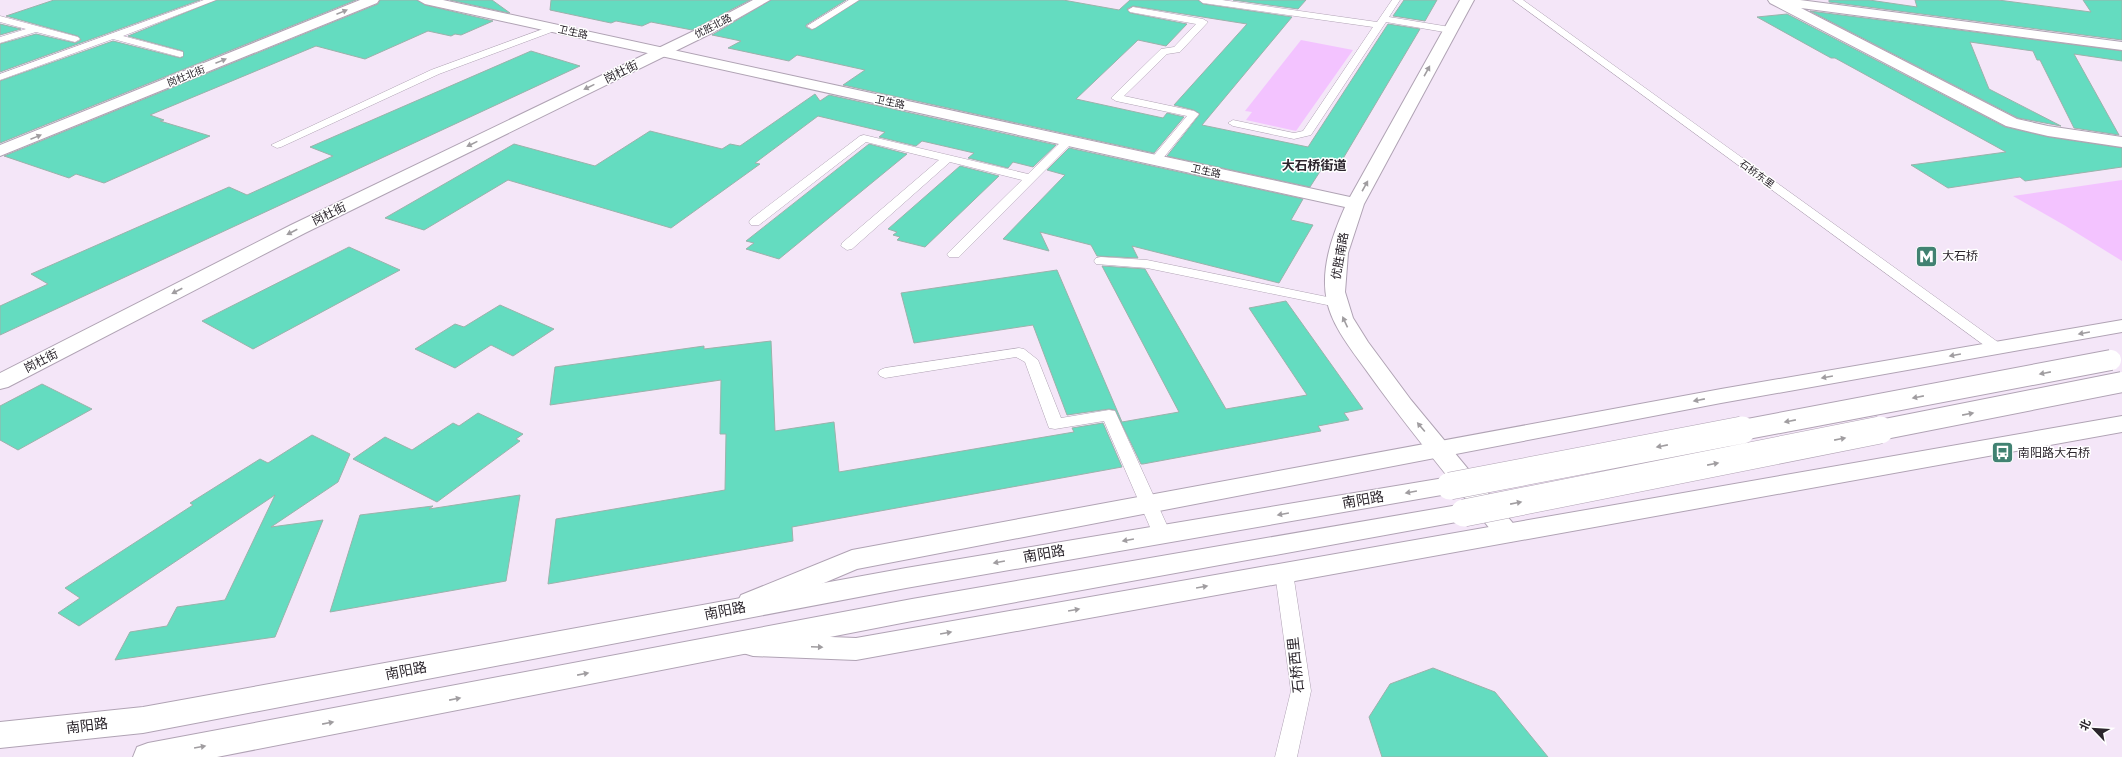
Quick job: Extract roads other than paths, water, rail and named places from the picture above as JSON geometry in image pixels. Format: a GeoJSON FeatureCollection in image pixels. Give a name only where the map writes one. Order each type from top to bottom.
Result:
{"type":"FeatureCollection","features":[{"type":"Feature","properties":{"kind":"street","name":"岗杜北街"},"geometry":{"type":"LineString","coordinates":[[0,151],[372,0]]}},
{"type":"Feature","properties":{"kind":"street","name":"卫生路"},"geometry":{"type":"LineString","coordinates":[[430,0],[1355,204]]}},
{"type":"Feature","properties":{"kind":"street","name":"优胜北路"},"geometry":{"type":"LineString","coordinates":[[662,52],[763,0]]}},
{"type":"Feature","properties":{"kind":"street","name":"优胜南路"},"geometry":{"type":"LineString","coordinates":[[1467,0],[1355,204],[1346,226],[1335,280],[1337,303],[1347,327],[1397,399],[1508,533]]}},
{"type":"Feature","properties":{"kind":"street"},"geometry":{"type":"LineString","coordinates":[[1776,0],[2122,46]]}},
{"type":"Feature","properties":{"kind":"street"},"geometry":{"type":"LineString","coordinates":[[1776,0],[2012,123],[2048,131],[2122,142]]}},
{"type":"Feature","properties":{"kind":"street","name":"岗杜街"},"geometry":{"type":"LineString","coordinates":[[0,382],[298,229],[662,52]]}},
{"type":"Feature","properties":{"kind":"street"},"geometry":{"type":"LineString","coordinates":[[736,610],[852,560],[1729,394],[2122,326]]}},
{"type":"Feature","properties":{"kind":"street","name":"南阳路"},"geometry":{"type":"LineString","coordinates":[[0,736],[143,720],[913,576],[1450,486],[2118,356]]}},
{"type":"Feature","properties":{"kind":"street"},"geometry":{"type":"LineString","coordinates":[[148,757],[912,610],[1464,513],[2054,397],[2122,382]]}},
{"type":"Feature","properties":{"kind":"street"},"geometry":{"type":"LineString","coordinates":[[2054,397],[2122,394]]}},
{"type":"Feature","properties":{"kind":"street"},"geometry":{"type":"LineString","coordinates":[[736,644],[856,649],[2122,424]]}},
{"type":"Feature","properties":{"kind":"lane"},"geometry":{"type":"LineString","coordinates":[[22,58],[186,0]]}},
{"type":"Feature","properties":{"kind":"lane"},"geometry":{"type":"LineString","coordinates":[[0,77],[212,0]]}},
{"type":"Feature","properties":{"kind":"lane"},"geometry":{"type":"LineString","coordinates":[[812,26],[854,0]]}},
{"type":"Feature","properties":{"kind":"lane"},"geometry":{"type":"LineString","coordinates":[[1209,0],[1292,9],[1450,30]]}},
{"type":"Feature","properties":{"kind":"lane"},"geometry":{"type":"LineString","coordinates":[[1233,123],[1294,136],[1307,133],[1396,0]]}},
{"type":"Feature","properties":{"kind":"lane","name":"石桥东里"},"geometry":{"type":"LineString","coordinates":[[1516,0],[1997,348]]}},
{"type":"Feature","properties":{"kind":"lane"},"geometry":{"type":"LineString","coordinates":[[1133,10],[1203,22],[1177,50],[1164,51],[1116,98],[1194,114],[1156,160]]}},
{"type":"Feature","properties":{"kind":"lane"},"geometry":{"type":"LineString","coordinates":[[0,19],[75,40]]}},
{"type":"Feature","properties":{"kind":"lane"},"geometry":{"type":"LineString","coordinates":[[277,145],[435,72],[554,28]]}},
{"type":"Feature","properties":{"kind":"lane"},"geometry":{"type":"LineString","coordinates":[[0,40],[35,29]]}},
{"type":"Feature","properties":{"kind":"lane"},"geometry":{"type":"LineString","coordinates":[[113,36],[180,54]]}},
{"type":"Feature","properties":{"kind":"lane"},"geometry":{"type":"LineString","coordinates":[[755,222],[864,138],[1030,178]]}},
{"type":"Feature","properties":{"kind":"lane"},"geometry":{"type":"LineString","coordinates":[[954,254],[1068,141]]}},
{"type":"Feature","properties":{"kind":"lane"},"geometry":{"type":"LineString","coordinates":[[847,246],[947,159]]}},
{"type":"Feature","properties":{"kind":"lane"},"geometry":{"type":"LineString","coordinates":[[1101,261],[1147,264],[1337,303]]}},
{"type":"Feature","properties":{"kind":"lane"},"geometry":{"type":"LineString","coordinates":[[885,373],[1019,352],[1031,360],[1055,424],[1109,415],[1162,534]]}},
{"type":"Feature","properties":{"kind":"lane","name":"石桥西里"},"geometry":{"type":"LineString","coordinates":[[1284,573],[1301,691],[1286,757]]}},
{"type":"Feature","properties":{"kind":"place","name":"大石桥"},"geometry":{"type":"Point","coordinates":[1927,256]}},
{"type":"Feature","properties":{"kind":"place","name":"南阳路大石桥"},"geometry":{"type":"Point","coordinates":[2002,453]}},
{"type":"Feature","properties":{"kind":"district","name":"大石桥街道"},"geometry":{"type":"Point","coordinates":[1314,165]}}]}
